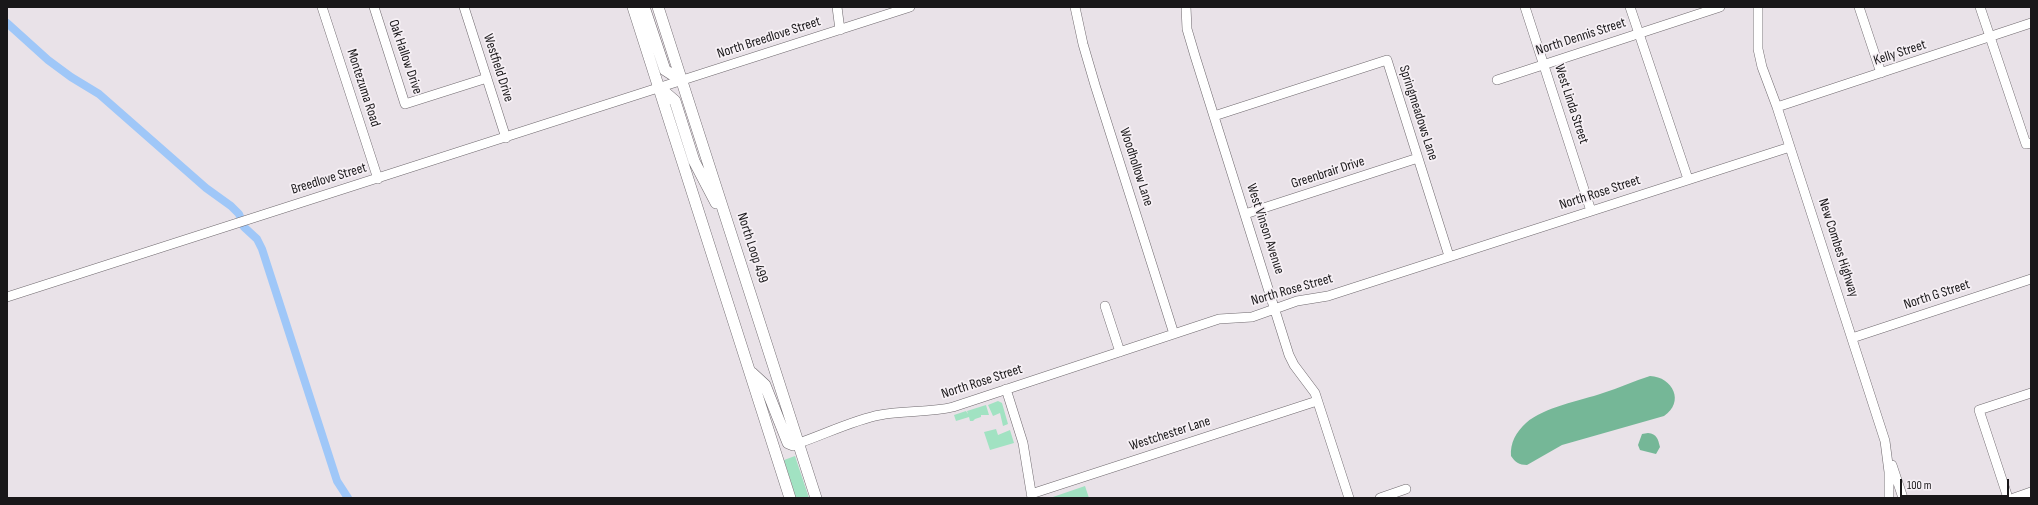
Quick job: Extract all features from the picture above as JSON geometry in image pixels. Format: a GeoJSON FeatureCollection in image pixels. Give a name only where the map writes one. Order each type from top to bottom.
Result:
{"type":"FeatureCollection","features":[{"type":"Feature","properties":{"kind":"main road"},"geometry":{"type":"LineString","coordinates":[[633,7],[790,498]]}},
{"type":"Feature","properties":{"kind":"main road"},"geometry":{"type":"LineString","coordinates":[[644,7],[665,70],[682,81]]}},
{"type":"Feature","properties":{"kind":"main road","name":"North Loop 499"},"geometry":{"type":"LineString","coordinates":[[658,7],[816,498]]}},
{"type":"Feature","properties":{"kind":"main road"},"geometry":{"type":"LineString","coordinates":[[660,88],[675,101],[694,160],[727,222]]}},
{"type":"Feature","properties":{"kind":"main road"},"geometry":{"type":"LineString","coordinates":[[750,371],[765,386],[788,443],[793,445],[799,443]]}},
{"type":"Feature","properties":{"kind":"street","name":"Montezuma Road"},"geometry":{"type":"LineString","coordinates":[[322,7],[378,179]]}},
{"type":"Feature","properties":{"kind":"street","name":"Oak Hallow Drive"},"geometry":{"type":"LineString","coordinates":[[374,7],[405,104],[486,78]]}},
{"type":"Feature","properties":{"kind":"street","name":"Westfield Drive"},"geometry":{"type":"LineString","coordinates":[[464,7],[506,138]]}},
{"type":"Feature","properties":{"kind":"street"},"geometry":{"type":"LineString","coordinates":[[837,7],[840,30]]}},
{"type":"Feature","properties":{"kind":"street","name":"North Breedlove Street"},"geometry":{"type":"LineString","coordinates":[[660,88],[910,7]]}},
{"type":"Feature","properties":{"kind":"street","name":"Woodhollow Lane"},"geometry":{"type":"LineString","coordinates":[[1075,7],[1083,44],[1093,78],[1174,334]]}},
{"type":"Feature","properties":{"kind":"street","name":"West Vinson Avenue"},"geometry":{"type":"LineString","coordinates":[[1186,7],[1189,38],[1289,355],[1294,365],[1315,393],[1349,498]]}},
{"type":"Feature","properties":{"kind":"street","name":"West Linda Street"},"geometry":{"type":"LineString","coordinates":[[1525,7],[1591,211]]}},
{"type":"Feature","properties":{"kind":"street"},"geometry":{"type":"LineString","coordinates":[[1630,7],[1688,179]]}},
{"type":"Feature","properties":{"kind":"street","name":"North Dennis Street"},"geometry":{"type":"LineString","coordinates":[[1497,80],[1543,63],[1720,7]]}},
{"type":"Feature","properties":{"kind":"street","name":"New Combes Highway"},"geometry":{"type":"LineString","coordinates":[[1758,7],[1758,49],[1762,67],[1777,107],[1885,441],[1889,472],[1889,498]]}},
{"type":"Feature","properties":{"kind":"street"},"geometry":{"type":"LineString","coordinates":[[1859,7],[1881,73]]}},
{"type":"Feature","properties":{"kind":"street"},"geometry":{"type":"LineString","coordinates":[[1980,7],[1989,37],[2028,144]]}},
{"type":"Feature","properties":{"kind":"street","name":"Kelly Street"},"geometry":{"type":"LineString","coordinates":[[1777,107],[2031,23]]}},
{"type":"Feature","properties":{"kind":"street","name":"Springmeadows Lane"},"geometry":{"type":"LineString","coordinates":[[1214,116],[1387,60],[1449,256]]}},
{"type":"Feature","properties":{"kind":"street","name":"Breedlove Street"},"geometry":{"type":"LineString","coordinates":[[7,297],[660,88]]}},
{"type":"Feature","properties":{"kind":"street","name":"North Rose Street"},"geometry":{"type":"LineString","coordinates":[[799,443],[877,415],[902,411],[939,410],[1219,319],[1252,317],[1297,301],[1328,296],[1790,147]]}},
{"type":"Feature","properties":{"kind":"street","name":"Greenbrair Drive"},"geometry":{"type":"LineString","coordinates":[[1245,214],[1418,158]]}},
{"type":"Feature","properties":{"kind":"street","name":"North G Street"},"geometry":{"type":"LineString","coordinates":[[1852,338],[2031,279]]}},
{"type":"Feature","properties":{"kind":"street"},"geometry":{"type":"LineString","coordinates":[[1105,306],[1120,352]]}},
{"type":"Feature","properties":{"kind":"street"},"geometry":{"type":"LineString","coordinates":[[1006,389],[1023,443],[1032,496]]}},
{"type":"Feature","properties":{"kind":"street"},"geometry":{"type":"LineString","coordinates":[[2008,498],[1978,410],[2031,393]]}},
{"type":"Feature","properties":{"kind":"street","name":"Westchester Lane"},"geometry":{"type":"LineString","coordinates":[[1032,496],[1318,401]]}},
{"type":"Feature","properties":{"kind":"street"},"geometry":{"type":"LineString","coordinates":[[1885,441],[1903,498]]}},
{"type":"Feature","properties":{"kind":"street"},"geometry":{"type":"LineString","coordinates":[[1380,498],[1406,489]]}},
{"type":"Feature","properties":{"kind":"street"},"geometry":{"type":"LineString","coordinates":[[2014,498],[2031,492]]}},
{"type":"Feature","properties":{"kind":"green space"},"geometry":{"type":"Polygon","coordinates":[[[1650,376],[1658,377],[1665,381],[1674,391],[1674,404],[1664,416],[1562,445],[1527,465],[1518,463],[1511,456],[1513,442],[1517,434],[1522,426],[1534,417],[1563,405],[1609,391],[1650,376]]]}},
{"type":"Feature","properties":{"kind":"green space"},"geometry":{"type":"Polygon","coordinates":[[[998,401],[1002,403],[1008,424],[1003,426],[1000,413],[993,416],[988,405],[998,401]]]}},
{"type":"Feature","properties":{"kind":"green space"},"geometry":{"type":"Polygon","coordinates":[[[986,405],[989,415],[981,415],[981,417],[973,421],[970,421],[969,417],[956,421],[954,415],[966,411],[968,414],[967,411],[986,405]]]}},
{"type":"Feature","properties":{"kind":"green space"},"geometry":{"type":"Polygon","coordinates":[[[996,429],[998,435],[1010,430],[1014,443],[990,450],[984,432],[996,429]]]}},
{"type":"Feature","properties":{"kind":"green space"},"geometry":{"type":"Polygon","coordinates":[[[1642,434],[1653,434],[1658,439],[1660,447],[1656,454],[1640,450],[1638,445],[1642,434]]]}},
{"type":"Feature","properties":{"kind":"green space"},"geometry":{"type":"Polygon","coordinates":[[[795,456],[809,498],[796,498],[784,460],[795,456]]]}},
{"type":"Feature","properties":{"kind":"green space"},"geometry":{"type":"Polygon","coordinates":[[[1085,486],[1089,498],[1050,498],[1085,486]]]}},
{"type":"Feature","properties":{"kind":"waterway"},"geometry":{"type":"LineString","coordinates":[[7,23],[48,60],[71,77],[99,94],[206,188],[231,206],[239,214],[244,227],[257,239],[262,249],[337,481],[348,498]]}}]}
